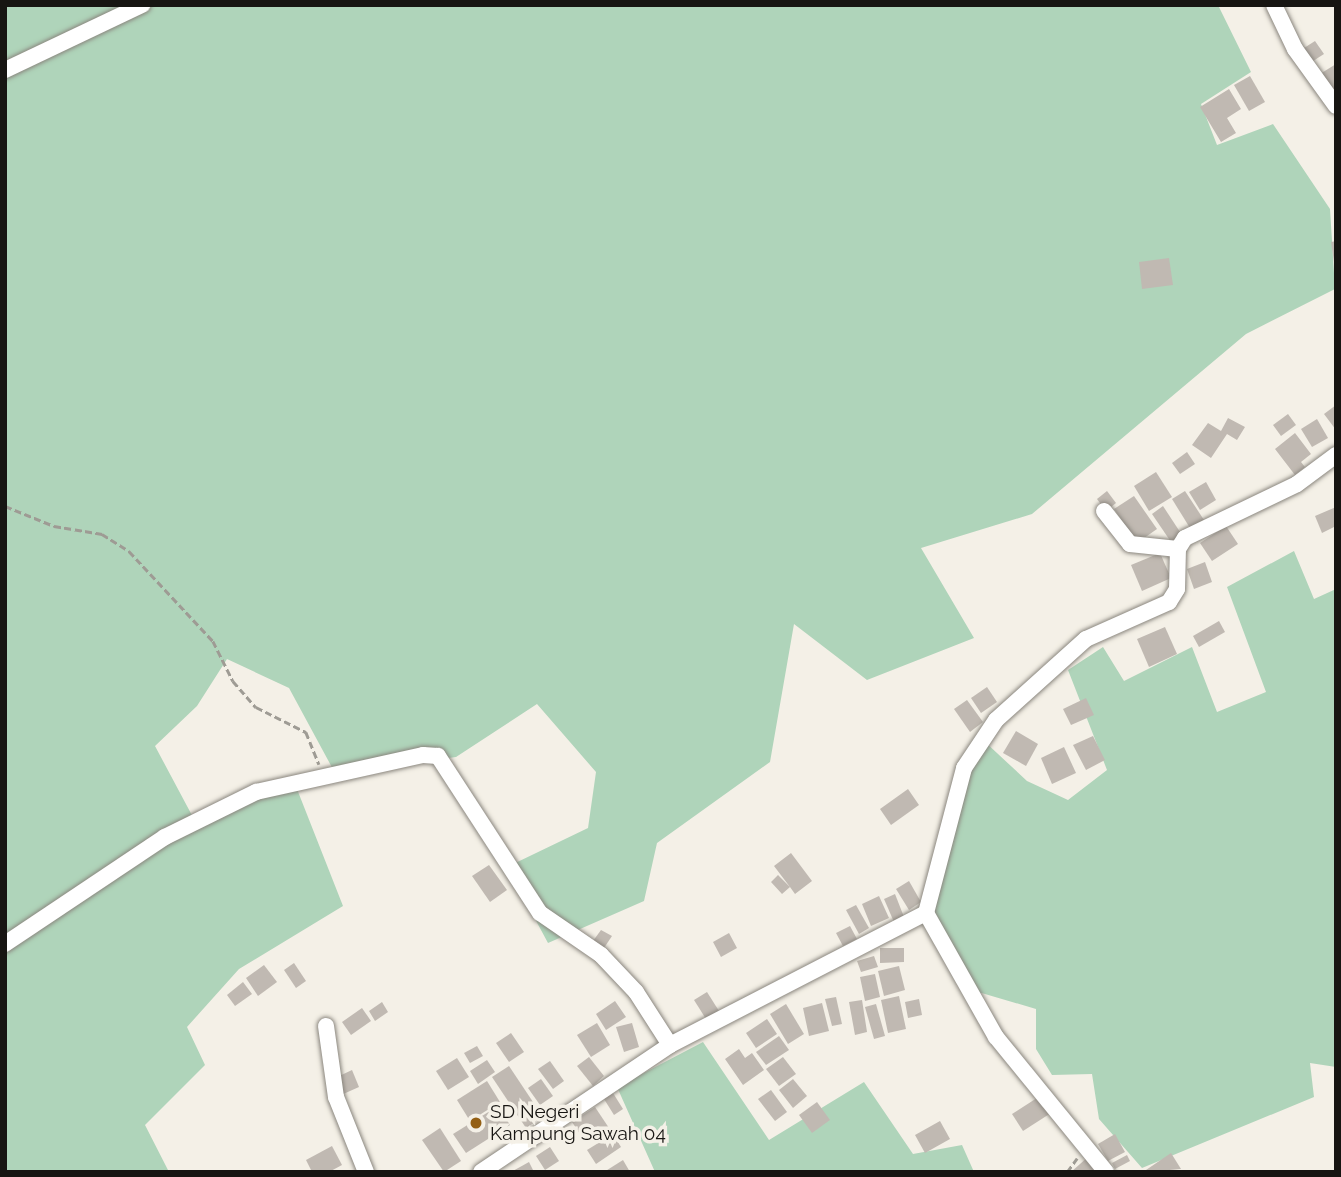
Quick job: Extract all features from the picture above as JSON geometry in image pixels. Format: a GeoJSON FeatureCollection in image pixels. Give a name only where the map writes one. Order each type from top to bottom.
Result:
{"type":"FeatureCollection","features":[{"type":"Feature","properties":{"kind":"street"},"geometry":{"type":"LineString","coordinates":[[5,70],[142,5]]}},
{"type":"Feature","properties":{"kind":"street"},"geometry":{"type":"LineString","coordinates":[[1274,5],[1295,49],[1336,106]]}},
{"type":"Feature","properties":{"kind":"street"},"geometry":{"type":"LineString","coordinates":[[1106,1172],[996,1037],[926,914],[964,768],[996,720],[1086,639],[1169,602],[1177,589],[1178,549],[1185,538],[1297,484],[1336,455]]}},
{"type":"Feature","properties":{"kind":"street"},"geometry":{"type":"LineString","coordinates":[[1104,511],[1130,544],[1178,549]]}},
{"type":"Feature","properties":{"kind":"street"},"geometry":{"type":"LineString","coordinates":[[5,944],[165,837],[256,792],[423,755],[439,756],[540,913],[601,956],[636,992],[670,1045]]}},
{"type":"Feature","properties":{"kind":"street"},"geometry":{"type":"LineString","coordinates":[[481,1172],[670,1045],[926,914]]}},
{"type":"Feature","properties":{"kind":"street"},"geometry":{"type":"LineString","coordinates":[[326,1026],[336,1097],[366,1172]]}},
{"type":"Feature","properties":{"kind":"path"},"geometry":{"type":"LineString","coordinates":[[5,506],[54,526],[102,534],[129,551],[213,641],[233,681],[256,707],[306,732],[323,777]]}},
{"type":"Feature","properties":{"kind":"green space"},"geometry":{"type":"Polygon","coordinates":[[[5,5],[1218,5],[1251,72],[1201,104],[1217,145],[1273,124],[1330,209],[1335,289],[1246,334],[1032,514],[921,548],[974,638],[867,680],[794,624],[770,762],[657,843],[644,901],[548,943],[507,867],[588,828],[596,772],[537,704],[456,757],[335,773],[289,688],[227,659],[197,706],[155,746],[195,821],[295,784],[343,906],[239,969],[187,1027],[205,1065],[145,1125],[169,1172],[5,1172],[5,5]]]}},
{"type":"Feature","properties":{"kind":"green space"},"geometry":{"type":"Polygon","coordinates":[[[1294,551],[1314,599],[1336,589],[1336,1067],[1310,1063],[1314,1097],[1142,1168],[1099,1119],[1092,1074],[1052,1075],[1036,1049],[1036,1009],[968,989],[930,919],[958,776],[983,740],[1027,781],[1068,800],[1107,770],[1068,670],[1103,647],[1124,681],[1192,647],[1217,712],[1266,692],[1227,587],[1294,551]]]}},
{"type":"Feature","properties":{"kind":"green space"},"geometry":{"type":"Polygon","coordinates":[[[703,1042],[769,1140],[864,1082],[913,1154],[962,1145],[974,1172],[655,1172],[617,1087],[703,1042]]]}},
{"type":"Feature","properties":{"kind":"building"},"geometry":{"type":"Polygon","coordinates":[[[1315,41],[1324,54],[1310,63],[1301,50],[1315,41]]]}},
{"type":"Feature","properties":{"kind":"building"},"geometry":{"type":"Polygon","coordinates":[[[1336,64],[1336,99],[1320,74],[1336,64]]]}},
{"type":"Feature","properties":{"kind":"building"},"geometry":{"type":"Polygon","coordinates":[[[1250,76],[1265,102],[1249,111],[1234,85],[1250,76]]]}},
{"type":"Feature","properties":{"kind":"building"},"geometry":{"type":"Polygon","coordinates":[[[1229,89],[1241,109],[1227,118],[1236,133],[1221,142],[1200,107],[1229,89]]]}},
{"type":"Feature","properties":{"kind":"building"},"geometry":{"type":"Polygon","coordinates":[[[1336,241],[1336,262],[1334,262],[1331,242],[1336,241]]]}},
{"type":"Feature","properties":{"kind":"building"},"geometry":{"type":"Polygon","coordinates":[[[1169,258],[1173,285],[1142,289],[1139,262],[1169,258]]]}},
{"type":"Feature","properties":{"kind":"building"},"geometry":{"type":"Polygon","coordinates":[[[1336,405],[1336,430],[1324,414],[1336,405]]]}},
{"type":"Feature","properties":{"kind":"building"},"geometry":{"type":"Polygon","coordinates":[[[1288,414],[1296,425],[1281,436],[1273,425],[1288,414]]]}},
{"type":"Feature","properties":{"kind":"building"},"geometry":{"type":"Polygon","coordinates":[[[1228,418],[1245,427],[1237,440],[1227,434],[1211,458],[1192,445],[1208,423],[1221,431],[1228,418]]]}},
{"type":"Feature","properties":{"kind":"building"},"geometry":{"type":"Polygon","coordinates":[[[1317,419],[1328,438],[1312,447],[1301,429],[1317,419]]]}},
{"type":"Feature","properties":{"kind":"building"},"geometry":{"type":"Polygon","coordinates":[[[1295,433],[1311,454],[1301,462],[1305,467],[1295,475],[1275,449],[1295,433]]]}},
{"type":"Feature","properties":{"kind":"building"},"geometry":{"type":"Polygon","coordinates":[[[1187,452],[1195,464],[1180,474],[1172,463],[1187,452]]]}},
{"type":"Feature","properties":{"kind":"building"},"geometry":{"type":"Polygon","coordinates":[[[1156,472],[1172,497],[1149,511],[1134,486],[1156,472]]]}},
{"type":"Feature","properties":{"kind":"building"},"geometry":{"type":"Polygon","coordinates":[[[1206,482],[1216,500],[1200,510],[1189,492],[1206,482]]]}},
{"type":"Feature","properties":{"kind":"building"},"geometry":{"type":"Polygon","coordinates":[[[1107,491],[1116,503],[1106,511],[1097,499],[1107,491]]]}},
{"type":"Feature","properties":{"kind":"building"},"geometry":{"type":"Polygon","coordinates":[[[1185,491],[1204,520],[1190,528],[1172,499],[1185,491]]]}},
{"type":"Feature","properties":{"kind":"building"},"geometry":{"type":"Polygon","coordinates":[[[1134,496],[1157,529],[1137,543],[1114,509],[1134,496]]]}},
{"type":"Feature","properties":{"kind":"building"},"geometry":{"type":"Polygon","coordinates":[[[1163,506],[1182,535],[1171,542],[1152,514],[1163,506]]]}},
{"type":"Feature","properties":{"kind":"building"},"geometry":{"type":"Polygon","coordinates":[[[1336,507],[1336,526],[1322,533],[1315,516],[1336,507]]]}},
{"type":"Feature","properties":{"kind":"building"},"geometry":{"type":"Polygon","coordinates":[[[1226,526],[1238,544],[1212,561],[1200,543],[1226,526]]]}},
{"type":"Feature","properties":{"kind":"building"},"geometry":{"type":"Polygon","coordinates":[[[1160,553],[1171,578],[1142,591],[1131,565],[1160,553]]]}},
{"type":"Feature","properties":{"kind":"building"},"geometry":{"type":"Polygon","coordinates":[[[1205,562],[1212,582],[1194,589],[1187,569],[1205,562]]]}},
{"type":"Feature","properties":{"kind":"building"},"geometry":{"type":"Polygon","coordinates":[[[1219,621],[1225,632],[1199,647],[1193,636],[1219,621]]]}},
{"type":"Feature","properties":{"kind":"building"},"geometry":{"type":"Polygon","coordinates":[[[1165,627],[1177,654],[1149,667],[1137,639],[1165,627]]]}},
{"type":"Feature","properties":{"kind":"building"},"geometry":{"type":"Polygon","coordinates":[[[987,687],[997,702],[981,713],[971,698],[987,687]]]}},
{"type":"Feature","properties":{"kind":"building"},"geometry":{"type":"Polygon","coordinates":[[[1086,698],[1094,715],[1071,725],[1063,709],[1086,698]]]}},
{"type":"Feature","properties":{"kind":"building"},"geometry":{"type":"Polygon","coordinates":[[[967,700],[983,722],[970,732],[954,709],[967,700]]]}},
{"type":"Feature","properties":{"kind":"building"},"geometry":{"type":"Polygon","coordinates":[[[1016,731],[1038,744],[1026,766],[1003,753],[1016,731]]]}},
{"type":"Feature","properties":{"kind":"building"},"geometry":{"type":"Polygon","coordinates":[[[1093,736],[1105,760],[1086,770],[1073,745],[1093,736]]]}},
{"type":"Feature","properties":{"kind":"building"},"geometry":{"type":"Polygon","coordinates":[[[1064,747],[1076,773],[1052,784],[1041,758],[1064,747]]]}},
{"type":"Feature","properties":{"kind":"building"},"geometry":{"type":"Polygon","coordinates":[[[908,789],[919,805],[891,825],[880,809],[908,789]]]}},
{"type":"Feature","properties":{"kind":"building"},"geometry":{"type":"Polygon","coordinates":[[[791,853],[812,881],[795,894],[774,866],[791,853]]]}},
{"type":"Feature","properties":{"kind":"building"},"geometry":{"type":"Polygon","coordinates":[[[489,865],[507,890],[490,902],[472,876],[489,865]]]}},
{"type":"Feature","properties":{"kind":"building"},"geometry":{"type":"Polygon","coordinates":[[[778,875],[790,887],[782,894],[771,882],[778,875]]]}},
{"type":"Feature","properties":{"kind":"building"},"geometry":{"type":"Polygon","coordinates":[[[909,881],[921,902],[909,910],[896,889],[909,881]]]}},
{"type":"Feature","properties":{"kind":"building"},"geometry":{"type":"Polygon","coordinates":[[[895,894],[904,917],[894,922],[884,899],[895,894]]]}},
{"type":"Feature","properties":{"kind":"building"},"geometry":{"type":"Polygon","coordinates":[[[879,896],[889,918],[871,926],[862,904],[879,896]]]}},
{"type":"Feature","properties":{"kind":"building"},"geometry":{"type":"Polygon","coordinates":[[[856,905],[869,928],[859,934],[846,910],[856,905]]]}},
{"type":"Feature","properties":{"kind":"building"},"geometry":{"type":"Polygon","coordinates":[[[850,926],[857,939],[843,946],[836,933],[850,926]]]}},
{"type":"Feature","properties":{"kind":"building"},"geometry":{"type":"Polygon","coordinates":[[[601,930],[612,936],[604,948],[593,941],[601,930]]]}},
{"type":"Feature","properties":{"kind":"building"},"geometry":{"type":"Polygon","coordinates":[[[729,933],[737,948],[721,957],[713,942],[729,933]]]}},
{"type":"Feature","properties":{"kind":"building"},"geometry":{"type":"Polygon","coordinates":[[[880,948],[904,948],[904,962],[880,963],[880,948]]]}},
{"type":"Feature","properties":{"kind":"building"},"geometry":{"type":"Polygon","coordinates":[[[874,956],[878,967],[861,972],[857,961],[874,956]]]}},
{"type":"Feature","properties":{"kind":"building"},"geometry":{"type":"Polygon","coordinates":[[[294,963],[306,981],[296,988],[284,970],[294,963]]]}},
{"type":"Feature","properties":{"kind":"building"},"geometry":{"type":"Polygon","coordinates":[[[264,965],[277,982],[258,996],[246,978],[264,965]]]}},
{"type":"Feature","properties":{"kind":"building"},"geometry":{"type":"Polygon","coordinates":[[[899,966],[905,990],[884,996],[878,971],[899,966]]]}},
{"type":"Feature","properties":{"kind":"building"},"geometry":{"type":"Polygon","coordinates":[[[875,974],[880,997],[865,1001],[860,977],[875,974]]]}},
{"type":"Feature","properties":{"kind":"building"},"geometry":{"type":"Polygon","coordinates":[[[243,982],[252,994],[235,1006],[227,995],[243,982]]]}},
{"type":"Feature","properties":{"kind":"building"},"geometry":{"type":"Polygon","coordinates":[[[707,992],[719,1011],[706,1019],[694,1000],[707,992]]]}},
{"type":"Feature","properties":{"kind":"building"},"geometry":{"type":"Polygon","coordinates":[[[899,996],[906,1029],[888,1033],[881,1000],[899,996]]]}},
{"type":"Feature","properties":{"kind":"building"},"geometry":{"type":"Polygon","coordinates":[[[836,997],[842,1024],[832,1026],[825,999],[836,997]]]}},
{"type":"Feature","properties":{"kind":"building"},"geometry":{"type":"Polygon","coordinates":[[[919,999],[922,1015],[908,1018],[905,1002],[919,999]]]}},
{"type":"Feature","properties":{"kind":"building"},"geometry":{"type":"Polygon","coordinates":[[[862,1000],[867,1032],[855,1035],[849,1002],[862,1000]]]}},
{"type":"Feature","properties":{"kind":"building"},"geometry":{"type":"Polygon","coordinates":[[[615,1001],[626,1017],[606,1030],[596,1014],[615,1001]]]}},
{"type":"Feature","properties":{"kind":"building"},"geometry":{"type":"Polygon","coordinates":[[[382,1002],[388,1012],[375,1021],[369,1011],[382,1002]]]}},
{"type":"Feature","properties":{"kind":"building"},"geometry":{"type":"Polygon","coordinates":[[[822,1003],[829,1031],[809,1036],[803,1008],[822,1003]]]}},
{"type":"Feature","properties":{"kind":"building"},"geometry":{"type":"Polygon","coordinates":[[[786,1004],[804,1034],[788,1044],[770,1014],[786,1004]]]}},
{"type":"Feature","properties":{"kind":"building"},"geometry":{"type":"Polygon","coordinates":[[[876,1004],[885,1036],[874,1039],[865,1007],[876,1004]]]}},
{"type":"Feature","properties":{"kind":"building"},"geometry":{"type":"Polygon","coordinates":[[[362,1008],[371,1021],[351,1035],[342,1022],[362,1008]]]}},
{"type":"Feature","properties":{"kind":"building"},"geometry":{"type":"Polygon","coordinates":[[[767,1019],[777,1034],[756,1048],[746,1033],[767,1019]]]}},
{"type":"Feature","properties":{"kind":"building"},"geometry":{"type":"Polygon","coordinates":[[[597,1023],[610,1045],[591,1057],[577,1035],[597,1023]]]}},
{"type":"Feature","properties":{"kind":"building"},"geometry":{"type":"Polygon","coordinates":[[[632,1023],[639,1047],[624,1052],[616,1027],[632,1023]]]}},
{"type":"Feature","properties":{"kind":"building"},"geometry":{"type":"Polygon","coordinates":[[[511,1033],[524,1052],[509,1062],[496,1043],[511,1033]]]}},
{"type":"Feature","properties":{"kind":"building"},"geometry":{"type":"Polygon","coordinates":[[[779,1036],[789,1050],[766,1065],[756,1052],[779,1036]]]}},
{"type":"Feature","properties":{"kind":"building"},"geometry":{"type":"Polygon","coordinates":[[[477,1046],[483,1056],[470,1063],[464,1053],[477,1046]]]}},
{"type":"Feature","properties":{"kind":"building"},"geometry":{"type":"Polygon","coordinates":[[[739,1049],[745,1058],[752,1053],[764,1070],[743,1085],[725,1059],[739,1049]]]}},
{"type":"Feature","properties":{"kind":"building"},"geometry":{"type":"Polygon","coordinates":[[[589,1057],[604,1076],[593,1086],[577,1066],[589,1057]]]}},
{"type":"Feature","properties":{"kind":"building"},"geometry":{"type":"Polygon","coordinates":[[[783,1057],[796,1074],[779,1086],[766,1069],[783,1057]]]}},
{"type":"Feature","properties":{"kind":"building"},"geometry":{"type":"Polygon","coordinates":[[[457,1058],[469,1077],[448,1090],[436,1071],[457,1058]]]}},
{"type":"Feature","properties":{"kind":"building"},"geometry":{"type":"Polygon","coordinates":[[[487,1060],[495,1072],[478,1084],[470,1071],[487,1060]]]}},
{"type":"Feature","properties":{"kind":"building"},"geometry":{"type":"Polygon","coordinates":[[[550,1061],[564,1081],[553,1089],[538,1069],[550,1061]]]}},
{"type":"Feature","properties":{"kind":"building"},"geometry":{"type":"Polygon","coordinates":[[[509,1066],[543,1117],[526,1128],[492,1077],[509,1066]]]}},
{"type":"Feature","properties":{"kind":"building"},"geometry":{"type":"Polygon","coordinates":[[[352,1070],[359,1087],[341,1095],[333,1079],[352,1070]]]}},
{"type":"Feature","properties":{"kind":"building"},"geometry":{"type":"Polygon","coordinates":[[[541,1079],[553,1096],[540,1105],[528,1088],[541,1079]]]}},
{"type":"Feature","properties":{"kind":"building"},"geometry":{"type":"Polygon","coordinates":[[[793,1079],[807,1096],[793,1108],[779,1090],[793,1079]]]}},
{"type":"Feature","properties":{"kind":"building"},"geometry":{"type":"Polygon","coordinates":[[[487,1081],[500,1102],[470,1121],[457,1100],[487,1081]]]}},
{"type":"Feature","properties":{"kind":"building"},"geometry":{"type":"Polygon","coordinates":[[[771,1090],[787,1112],[775,1121],[758,1099],[771,1090]]]}},
{"type":"Feature","properties":{"kind":"building"},"geometry":{"type":"Polygon","coordinates":[[[613,1093],[623,1109],[614,1115],[604,1099],[613,1093]]]}},
{"type":"Feature","properties":{"kind":"building"},"geometry":{"type":"Polygon","coordinates":[[[1040,1096],[1051,1113],[1023,1131],[1012,1114],[1040,1096]]]}},
{"type":"Feature","properties":{"kind":"building"},"geometry":{"type":"Polygon","coordinates":[[[817,1102],[830,1120],[812,1133],[799,1115],[817,1102]]]}},
{"type":"Feature","properties":{"kind":"building"},"geometry":{"type":"Polygon","coordinates":[[[498,1106],[510,1125],[466,1153],[453,1134],[498,1106]]]}},
{"type":"Feature","properties":{"kind":"building"},"geometry":{"type":"Polygon","coordinates":[[[595,1107],[609,1128],[586,1143],[572,1122],[595,1107]]]}},
{"type":"Feature","properties":{"kind":"building"},"geometry":{"type":"Polygon","coordinates":[[[940,1121],[950,1139],[925,1153],[915,1135],[940,1121]]]}},
{"type":"Feature","properties":{"kind":"building"},"geometry":{"type":"Polygon","coordinates":[[[440,1128],[461,1161],[444,1172],[422,1140],[440,1128]]]}},
{"type":"Feature","properties":{"kind":"building"},"geometry":{"type":"Polygon","coordinates":[[[613,1134],[621,1147],[596,1164],[587,1150],[613,1134]]]}},
{"type":"Feature","properties":{"kind":"building"},"geometry":{"type":"Polygon","coordinates":[[[1115,1134],[1125,1152],[1108,1161],[1098,1144],[1115,1134]]]}},
{"type":"Feature","properties":{"kind":"building"},"geometry":{"type":"Polygon","coordinates":[[[332,1146],[342,1165],[329,1172],[312,1172],[306,1160],[332,1146]]]}},
{"type":"Feature","properties":{"kind":"building"},"geometry":{"type":"Polygon","coordinates":[[[550,1147],[559,1161],[545,1170],[536,1156],[550,1147]]]}},
{"type":"Feature","properties":{"kind":"building"},"geometry":{"type":"Polygon","coordinates":[[[1171,1153],[1181,1169],[1147,1172],[1146,1170],[1171,1153]]]}},
{"type":"Feature","properties":{"kind":"building"},"geometry":{"type":"Polygon","coordinates":[[[1127,1155],[1130,1161],[1115,1169],[1112,1163],[1127,1155]]]}},
{"type":"Feature","properties":{"kind":"building"},"geometry":{"type":"Polygon","coordinates":[[[1089,1156],[1099,1172],[1071,1172],[1089,1156]]]}},
{"type":"Feature","properties":{"kind":"building"},"geometry":{"type":"Polygon","coordinates":[[[623,1160],[630,1172],[604,1172],[623,1160]]]}},
{"type":"Feature","properties":{"kind":"building"},"geometry":{"type":"Polygon","coordinates":[[[529,1162],[534,1172],[511,1172],[529,1162]]]}},
{"type":"Feature","properties":{"kind":"place","name":"SD Negeri Kampung Sawah 04"},"geometry":{"type":"Point","coordinates":[476,1123]}}]}
